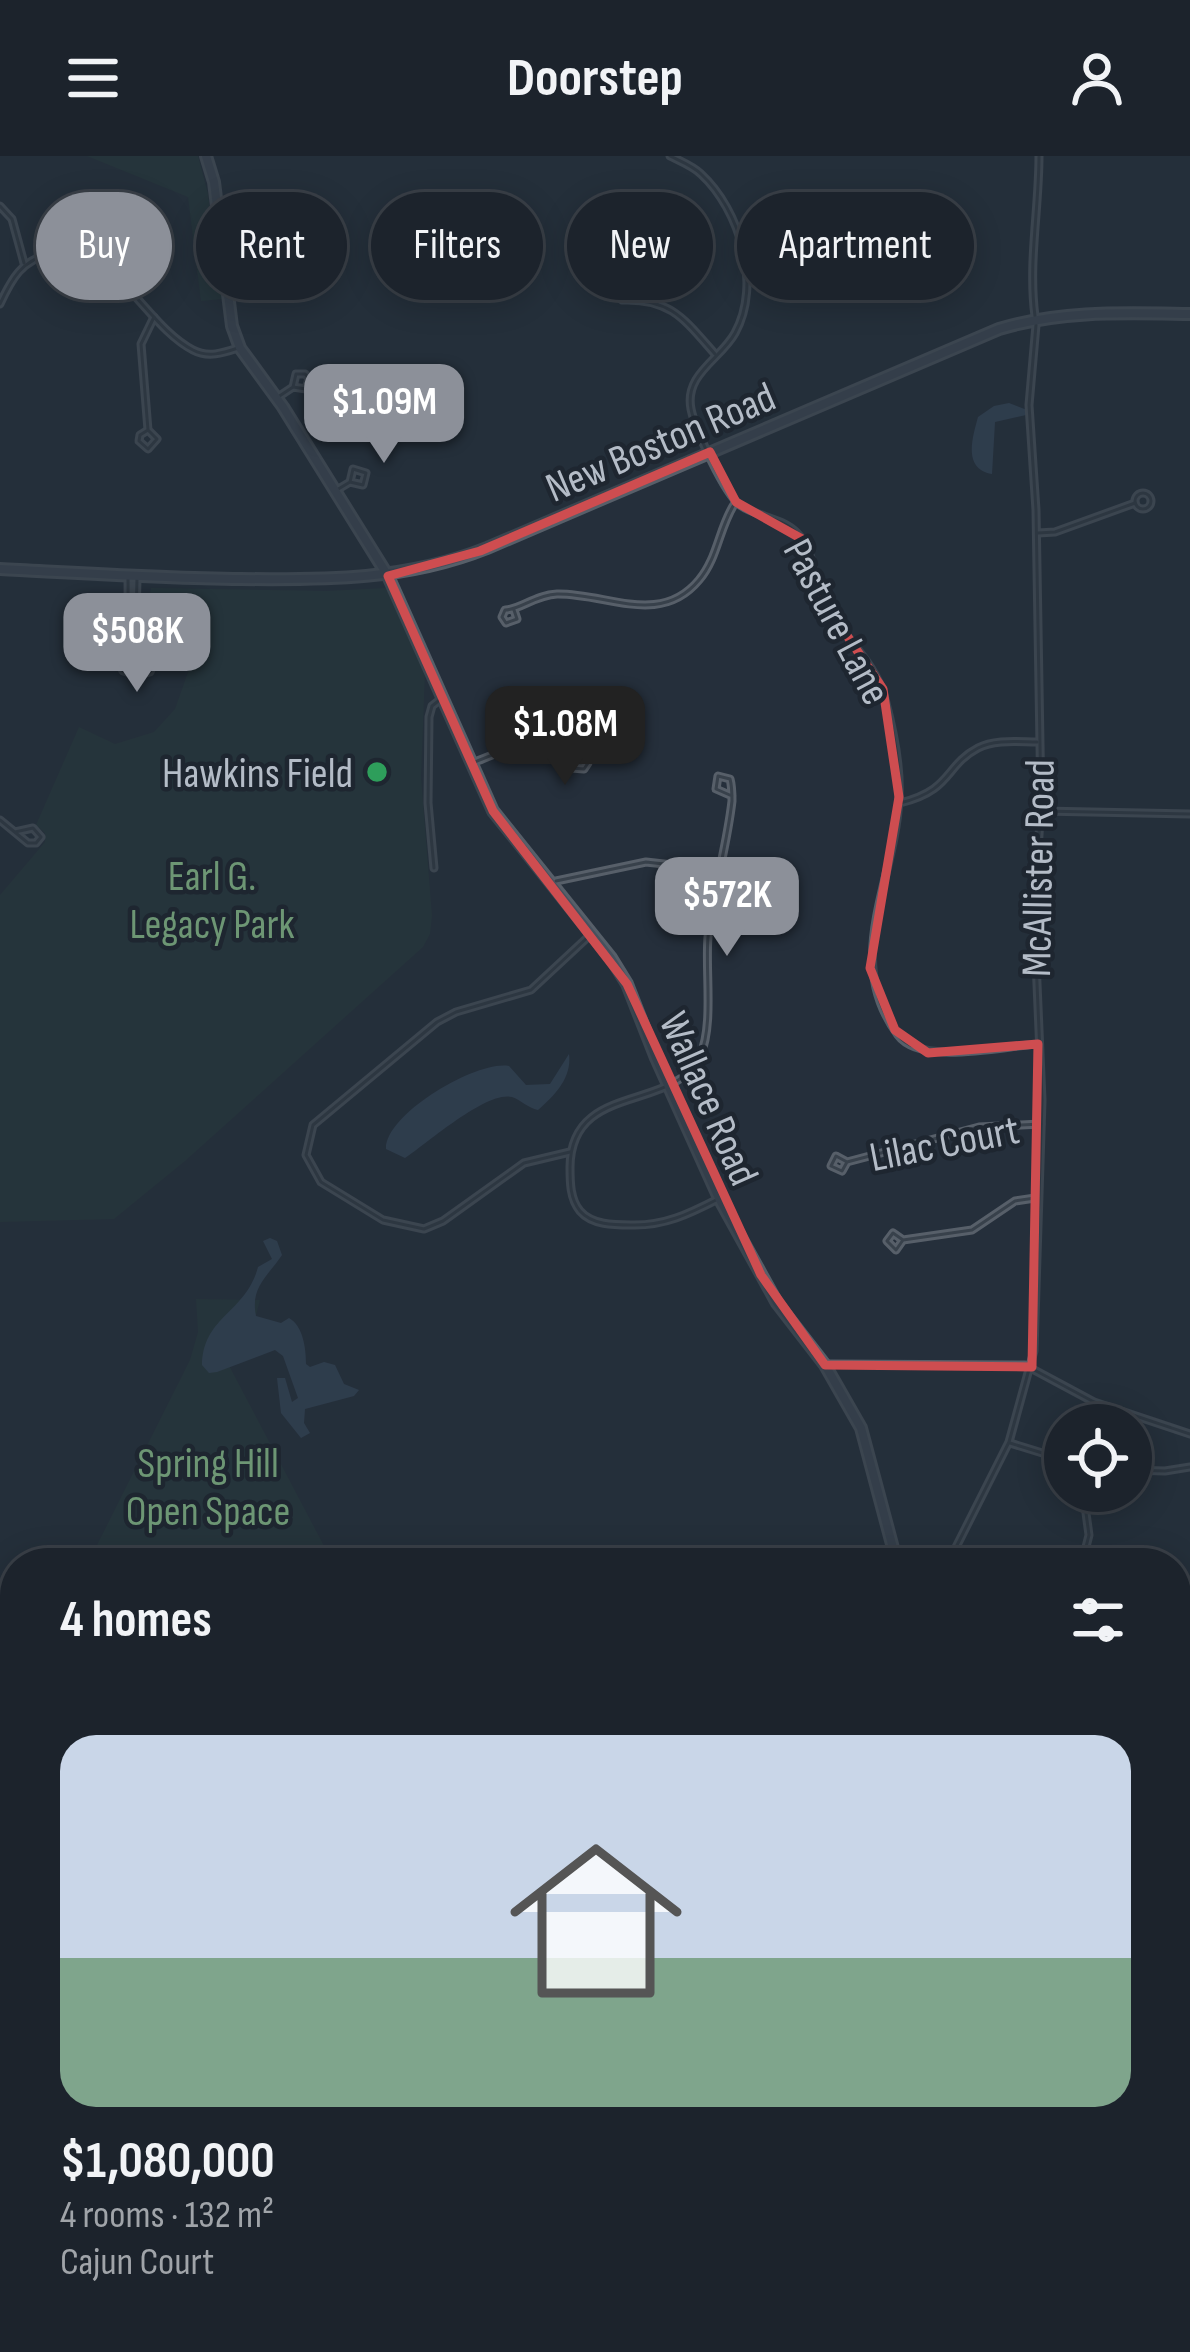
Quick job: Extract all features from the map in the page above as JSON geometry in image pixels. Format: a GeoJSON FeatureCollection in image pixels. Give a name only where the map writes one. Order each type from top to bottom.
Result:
{"type":"FeatureCollection","features":[{"type":"Feature","properties":{"kind":"street","name":"Wallace Road"},"geometry":{"type":"LineString","coordinates":[[206,156],[240,347],[388,576],[494,812],[627,984],[719,1198],[777,1304],[825,1364],[865,1436],[892,1548]]}},
{"type":"Feature","properties":{"kind":"street"},"geometry":{"type":"LineString","coordinates":[[514,610],[522,602],[548,595],[639,607],[679,598],[704,575],[736,502],[690,400],[695,380],[740,322],[743,249],[733,220],[704,176],[670,156]]}},
{"type":"Feature","properties":{"kind":"street","name":"McAllister Road"},"geometry":{"type":"LineString","coordinates":[[956,1548],[1010,1442],[1032,1367],[1038,1267],[1041,1124],[1034,914],[1040,811],[1029,405],[1039,156]]}},
{"type":"Feature","properties":{"kind":"street"},"geometry":{"type":"LineString","coordinates":[[0,206],[12,219],[24,265]]}},
{"type":"Feature","properties":{"kind":"street"},"geometry":{"type":"LineString","coordinates":[[0,304],[24,265],[55,253],[88,258],[198,353],[220,354],[240,347]]}},
{"type":"Feature","properties":{"kind":"street"},"geometry":{"type":"LineString","coordinates":[[622,300],[662,303],[680,315],[716,356]]}},
{"type":"Feature","properties":{"kind":"street","name":"New Boston Road"},"geometry":{"type":"LineString","coordinates":[[0,569],[133,577],[332,580],[388,576],[481,550],[960,344],[1035,319],[1081,313],[1190,314]]}},
{"type":"Feature","properties":{"kind":"street"},"geometry":{"type":"LineString","coordinates":[[148,430],[141,344],[155,316]]}},
{"type":"Feature","properties":{"kind":"street"},"geometry":{"type":"LineString","coordinates":[[276,398],[293,387]]}},
{"type":"Feature","properties":{"kind":"street"},"geometry":{"type":"LineString","coordinates":[[333,492],[350,482]]}},
{"type":"Feature","properties":{"kind":"street","name":"Pasture Lane"},"geometry":{"type":"LineString","coordinates":[[736,502],[787,525],[808,548],[825,603],[883,689],[899,803],[870,968],[874,988],[895,1030],[909,1046],[928,1053],[1038,1044]]}},
{"type":"Feature","properties":{"kind":"street"},"geometry":{"type":"LineString","coordinates":[[1036,533],[1055,532],[1135,503]]}},
{"type":"Feature","properties":{"kind":"street"},"geometry":{"type":"LineString","coordinates":[[133,577],[136,618],[156,657],[142,675],[123,671],[116,655],[133,577]]}},
{"type":"Feature","properties":{"kind":"street"},"geometry":{"type":"LineString","coordinates":[[434,868],[428,802],[429,717],[432,706],[444,697]]}},
{"type":"Feature","properties":{"kind":"street"},"geometry":{"type":"LineString","coordinates":[[471,763],[542,740],[572,752]]}},
{"type":"Feature","properties":{"kind":"street"},"geometry":{"type":"LineString","coordinates":[[899,803],[939,788],[983,745],[1039,742]]}},
{"type":"Feature","properties":{"kind":"street"},"geometry":{"type":"LineString","coordinates":[[719,1198],[658,1225],[601,1222],[582,1214],[576,1205],[572,1151],[584,1125],[599,1112],[683,1077],[702,1053],[709,935],[732,796]]}},
{"type":"Feature","properties":{"kind":"street"},"geometry":{"type":"LineString","coordinates":[[1040,811],[1190,814]]}},
{"type":"Feature","properties":{"kind":"street"},"geometry":{"type":"LineString","coordinates":[[0,820],[15,832]]}},
{"type":"Feature","properties":{"kind":"street"},"geometry":{"type":"LineString","coordinates":[[549,884],[646,862],[719,870]]}},
{"type":"Feature","properties":{"kind":"street"},"geometry":{"type":"LineString","coordinates":[[572,1151],[534,1159],[434,1226],[413,1230],[383,1220],[329,1189],[309,1165],[305,1144],[320,1118],[437,1022],[532,990],[590,934]]}},
{"type":"Feature","properties":{"kind":"street","name":"Lilac Court"},"geometry":{"type":"LineString","coordinates":[[847,1162],[979,1127],[1041,1124]]}},
{"type":"Feature","properties":{"kind":"street"},"geometry":{"type":"LineString","coordinates":[[903,1240],[972,1230],[1015,1201],[1037,1198]]}},
{"type":"Feature","properties":{"kind":"street"},"geometry":{"type":"LineString","coordinates":[[825,1364],[1009,1363],[1032,1367],[1094,1402],[1190,1434]]}},
{"type":"Feature","properties":{"kind":"street"},"geometry":{"type":"LineString","coordinates":[[1010,1442],[1044,1453]]}},
{"type":"Feature","properties":{"kind":"street"},"geometry":{"type":"LineString","coordinates":[[1152,1471],[1190,1467]]}},
{"type":"Feature","properties":{"kind":"street"},"geometry":{"type":"LineString","coordinates":[[1086,1512],[1086,1548]]}},
{"type":"Feature","properties":{"kind":"highlighted area"},"geometry":{"type":"Polygon","coordinates":[[[710,452],[736,502],[802,539],[825,603],[883,689],[899,797],[870,968],[895,1030],[928,1053],[1038,1044],[1032,1367],[825,1365],[761,1275],[627,984],[493,811],[388,576],[480,551],[710,452]]]}},
{"type":"Feature","properties":{"kind":"green space"},"geometry":{"type":"Polygon","coordinates":[[[87,156],[198,156],[207,192],[196,192],[196,261],[188,197],[87,156]]]}},
{"type":"Feature","properties":{"kind":"green space","name":"Earl G. Legacy Park"},"geometry":{"type":"Polygon","coordinates":[[[151,588],[387,588],[425,672],[421,777],[430,934],[423,947],[114,1219],[0,1222],[0,895],[45,842],[45,833],[36,825],[79,727],[115,744],[154,732],[175,709],[192,661],[185,641],[147,609],[151,588]]]}},
{"type":"Feature","properties":{"kind":"green space","name":"Spring Hill Open Space"},"geometry":{"type":"Polygon","coordinates":[[[196,1299],[260,1300],[250,1338],[225,1358],[325,1548],[96,1548],[190,1360],[198,1332],[196,1299]]]}},
{"type":"Feature","properties":{"kind":"water"},"geometry":{"type":"Polygon","coordinates":[[[1009,403],[1027,410],[1026,415],[995,422],[992,474],[973,460],[978,417],[1009,403]]]}},
{"type":"Feature","properties":{"kind":"water"},"geometry":{"type":"Polygon","coordinates":[[[569,1054],[565,1078],[538,1110],[512,1097],[501,1097],[473,1110],[405,1158],[386,1149],[400,1120],[456,1080],[494,1066],[509,1066],[526,1085],[550,1084],[569,1054]]]}},
{"type":"Feature","properties":{"kind":"water"},"geometry":{"type":"Polygon","coordinates":[[[263,1241],[277,1241],[282,1255],[258,1289],[256,1316],[281,1323],[289,1318],[301,1332],[306,1364],[335,1365],[344,1384],[359,1390],[354,1396],[305,1409],[304,1423],[310,1433],[301,1438],[281,1413],[277,1378],[285,1378],[292,1402],[298,1398],[283,1356],[275,1350],[217,1372],[209,1373],[202,1365],[209,1335],[244,1295],[258,1267],[272,1259],[263,1241]]]}},
{"type":"Feature","properties":{"kind":"place","name":"Hawkins Field"},"geometry":{"type":"Point","coordinates":[377,772]}}]}
